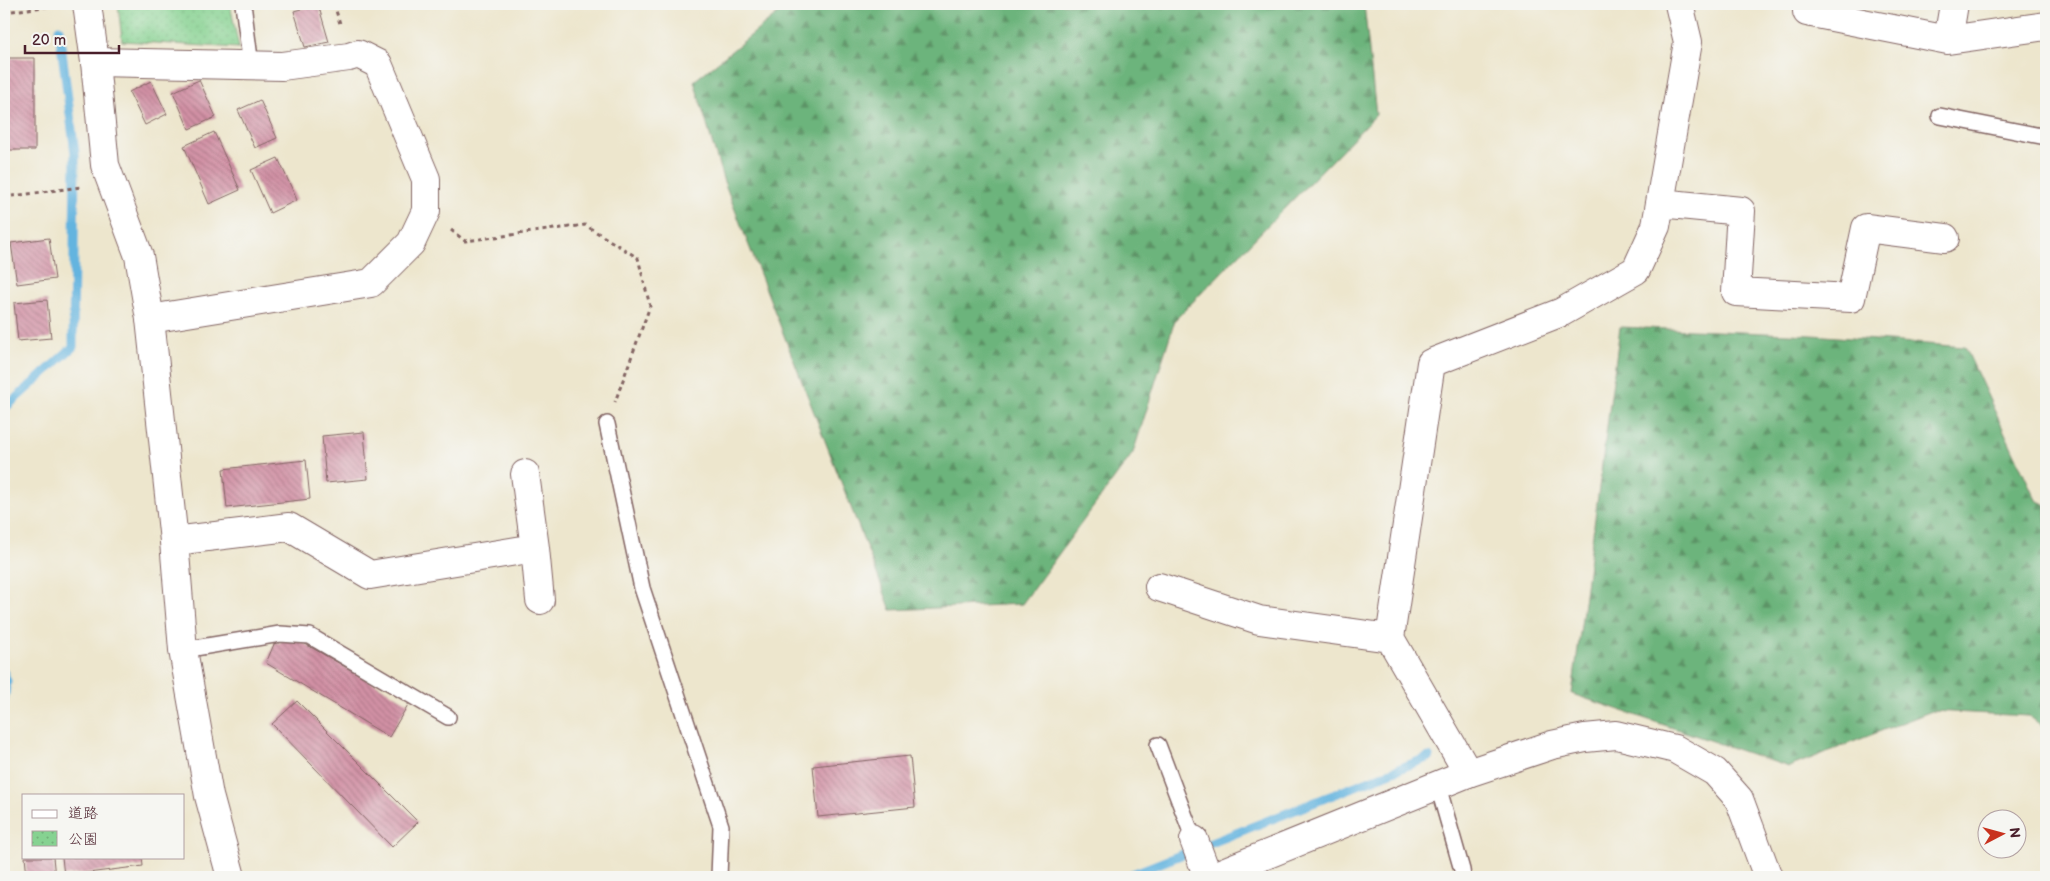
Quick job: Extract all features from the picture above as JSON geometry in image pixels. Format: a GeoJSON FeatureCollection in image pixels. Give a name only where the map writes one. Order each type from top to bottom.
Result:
{"type":"FeatureCollection","features":[{"type":"Feature","properties":{"kind":"street"},"geometry":{"type":"LineString","coordinates":[[73,4],[95,62],[104,165],[139,256],[150,320],[174,541],[183,650],[209,796],[231,877]]}},
{"type":"Feature","properties":{"kind":"street"},"geometry":{"type":"LineString","coordinates":[[1468,773],[1390,638],[1431,363],[1562,312],[1636,270],[1656,226],[1688,42],[1679,4]]}},
{"type":"Feature","properties":{"kind":"street"},"geometry":{"type":"LineString","coordinates":[[1808,4],[1807,12],[1874,14],[1948,40],[2046,26]]}},
{"type":"Feature","properties":{"kind":"street"},"geometry":{"type":"LineString","coordinates":[[1948,40],[1954,4]]}},
{"type":"Feature","properties":{"kind":"street"},"geometry":{"type":"LineString","coordinates":[[95,62],[282,66],[349,57],[358,54],[378,64],[426,179],[426,211],[411,243],[371,283],[150,320]]}},
{"type":"Feature","properties":{"kind":"street"},"geometry":{"type":"LineString","coordinates":[[1660,202],[1741,211],[1736,292],[1851,298],[1866,228],[1945,238]]}},
{"type":"Feature","properties":{"kind":"street"},"geometry":{"type":"LineString","coordinates":[[525,474],[540,600]]}},
{"type":"Feature","properties":{"kind":"street"},"geometry":{"type":"LineString","coordinates":[[174,541],[289,527],[370,575],[535,548]]}},
{"type":"Feature","properties":{"kind":"street"},"geometry":{"type":"LineString","coordinates":[[1159,587],[1259,620],[1390,638]]}},
{"type":"Feature","properties":{"kind":"street"},"geometry":{"type":"LineString","coordinates":[[1203,863],[1438,786],[1468,773],[1552,745],[1585,738],[1616,735],[1675,749],[1715,772],[1738,799],[1768,877]]}},
{"type":"Feature","properties":{"kind":"lane"},"geometry":{"type":"LineString","coordinates":[[242,4],[251,66]]}},
{"type":"Feature","properties":{"kind":"lane"},"geometry":{"type":"LineString","coordinates":[[1940,116],[2046,137]]}},
{"type":"Feature","properties":{"kind":"lane"},"geometry":{"type":"LineString","coordinates":[[607,424],[642,588],[721,826],[719,877]]}},
{"type":"Feature","properties":{"kind":"lane"},"geometry":{"type":"LineString","coordinates":[[183,650],[280,634],[310,636],[448,717]]}},
{"type":"Feature","properties":{"kind":"lane"},"geometry":{"type":"LineString","coordinates":[[1158,745],[1203,863]]}},
{"type":"Feature","properties":{"kind":"lane"},"geometry":{"type":"LineString","coordinates":[[1438,786],[1463,877]]}},
{"type":"Feature","properties":{"kind":"path"},"geometry":{"type":"LineString","coordinates":[[4,12],[73,4]]}},
{"type":"Feature","properties":{"kind":"path"},"geometry":{"type":"LineString","coordinates":[[4,197],[81,187]]}},
{"type":"Feature","properties":{"kind":"path"},"geometry":{"type":"LineString","coordinates":[[426,211],[465,241],[585,225],[638,258],[650,306],[607,424]]}},
{"type":"Feature","properties":{"kind":"green space"},"geometry":{"type":"Polygon","coordinates":[[[118,4],[230,4],[239,48],[122,41],[118,4]]]}},
{"type":"Feature","properties":{"kind":"green space"},"geometry":{"type":"Polygon","coordinates":[[[790,4],[1364,4],[1376,115],[1175,320],[1133,453],[1022,604],[891,610],[723,179],[694,81],[790,4]]]}},
{"type":"Feature","properties":{"kind":"green space"},"geometry":{"type":"Polygon","coordinates":[[[1620,327],[1812,335],[1965,347],[2036,500],[2046,505],[2046,729],[2029,716],[1932,711],[1789,767],[1572,694],[1620,327]]]}},
{"type":"Feature","properties":{"kind":"building"},"geometry":{"type":"Polygon","coordinates":[[[318,4],[329,42],[305,47],[294,11],[318,4]]]}},
{"type":"Feature","properties":{"kind":"building"},"geometry":{"type":"Polygon","coordinates":[[[4,58],[35,58],[35,150],[4,150],[4,58]]]}},
{"type":"Feature","properties":{"kind":"building"},"geometry":{"type":"Polygon","coordinates":[[[199,80],[216,117],[189,129],[173,92],[199,80]]]}},
{"type":"Feature","properties":{"kind":"building"},"geometry":{"type":"Polygon","coordinates":[[[151,81],[167,114],[145,125],[129,92],[151,81]]]}},
{"type":"Feature","properties":{"kind":"building"},"geometry":{"type":"Polygon","coordinates":[[[260,100],[277,138],[255,148],[238,110],[260,100]]]}},
{"type":"Feature","properties":{"kind":"building"},"geometry":{"type":"Polygon","coordinates":[[[214,132],[240,190],[209,204],[184,146],[214,132]]]}},
{"type":"Feature","properties":{"kind":"building"},"geometry":{"type":"Polygon","coordinates":[[[278,158],[297,200],[270,213],[251,170],[278,158]]]}},
{"type":"Feature","properties":{"kind":"building"},"geometry":{"type":"Polygon","coordinates":[[[49,238],[55,279],[17,284],[11,243],[49,238]]]}},
{"type":"Feature","properties":{"kind":"building"},"geometry":{"type":"Polygon","coordinates":[[[47,300],[51,338],[18,341],[14,303],[47,300]]]}},
{"type":"Feature","properties":{"kind":"building"},"geometry":{"type":"Polygon","coordinates":[[[364,432],[368,479],[326,483],[322,436],[364,432]]]}},
{"type":"Feature","properties":{"kind":"building"},"geometry":{"type":"Polygon","coordinates":[[[306,460],[310,499],[227,508],[223,469],[306,460]]]}},
{"type":"Feature","properties":{"kind":"building"},"geometry":{"type":"Polygon","coordinates":[[[286,633],[409,703],[389,737],[266,663],[275,642],[280,643],[286,633]]]}},
{"type":"Feature","properties":{"kind":"building"},"geometry":{"type":"Polygon","coordinates":[[[297,701],[418,822],[392,847],[272,724],[297,701]]]}},
{"type":"Feature","properties":{"kind":"building"},"geometry":{"type":"Polygon","coordinates":[[[910,756],[915,807],[818,817],[813,766],[910,756]]]}},
{"type":"Feature","properties":{"kind":"building"},"geometry":{"type":"Polygon","coordinates":[[[25,858],[53,858],[55,877],[27,877],[25,858]]]}},
{"type":"Feature","properties":{"kind":"building"},"geometry":{"type":"Polygon","coordinates":[[[62,858],[142,858],[143,866],[64,876],[62,858]]]}},
{"type":"Feature","properties":{"kind":"waterway"},"geometry":{"type":"LineString","coordinates":[[4,409],[73,347],[75,153],[59,29]]}},
{"type":"Feature","properties":{"kind":"waterway"},"geometry":{"type":"LineString","coordinates":[[4,673],[7,681],[4,700]]}},
{"type":"Feature","properties":{"kind":"waterway"},"geometry":{"type":"LineString","coordinates":[[1125,877],[1429,757]]}}]}
